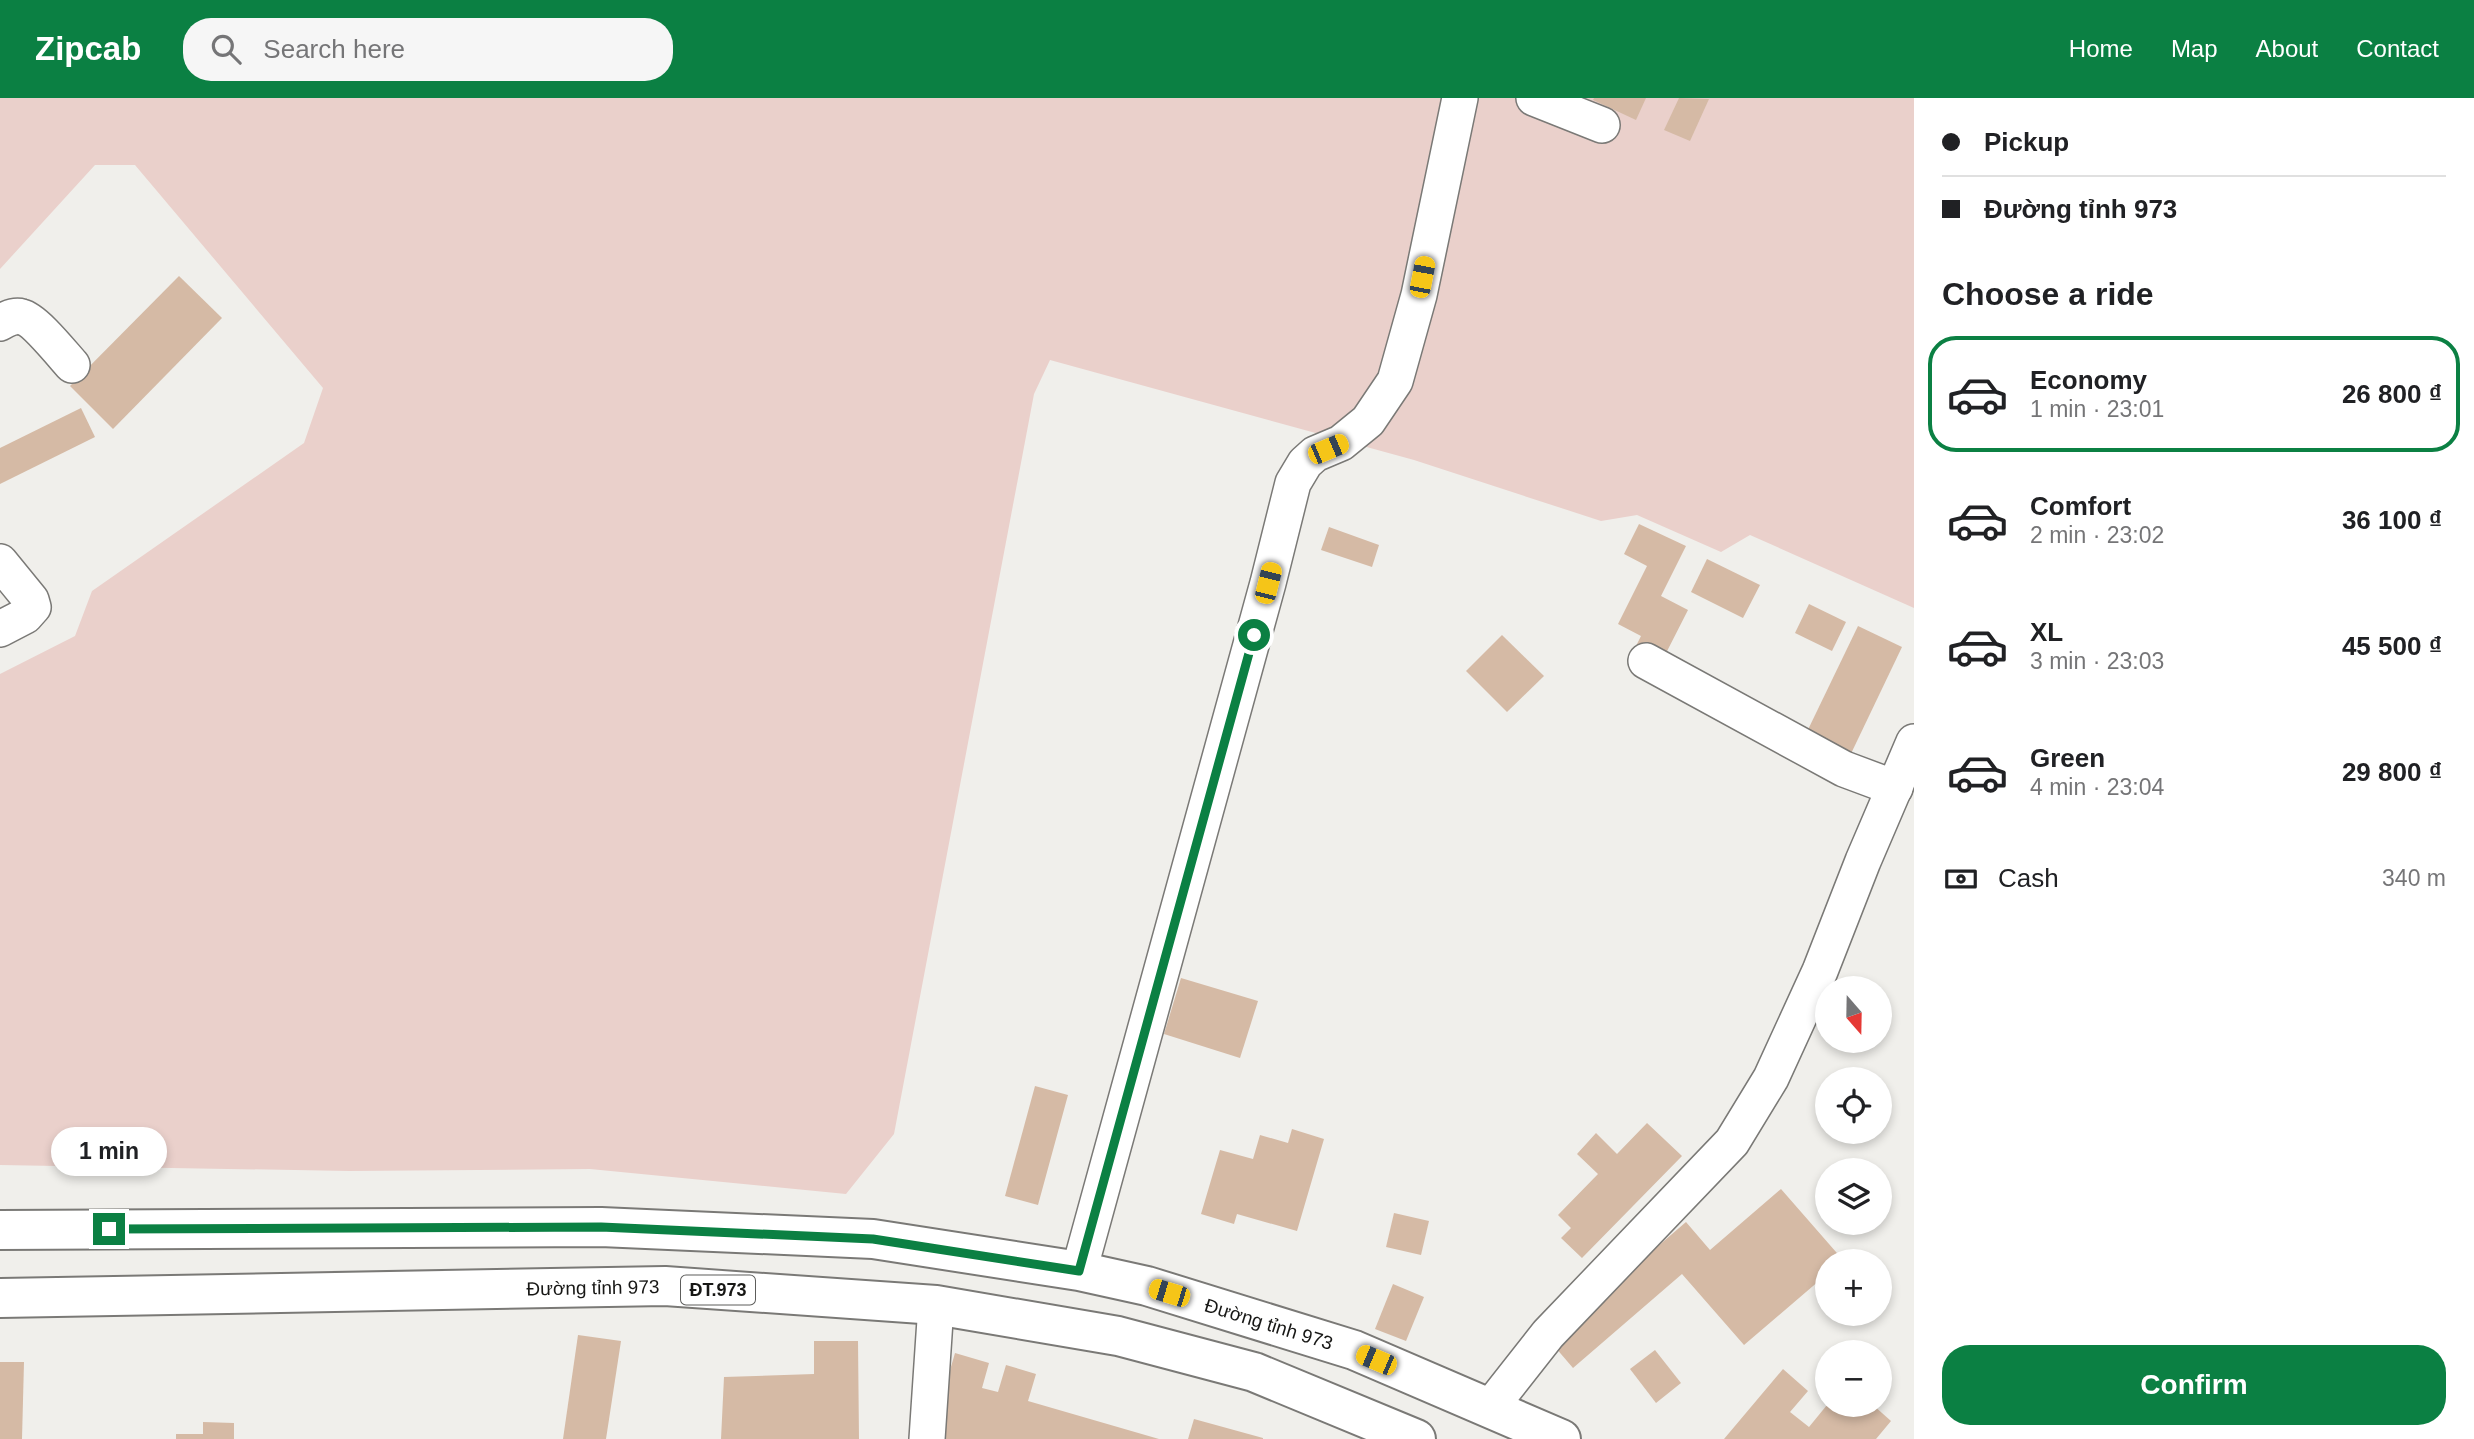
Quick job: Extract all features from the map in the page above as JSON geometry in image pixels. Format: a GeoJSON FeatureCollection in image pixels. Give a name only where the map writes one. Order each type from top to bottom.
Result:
{"type":"FeatureCollection","features":[{"type":"Feature","properties":{"kind":"main road","name":"Đường tỉnh 973"},"geometry":{"type":"LineString","coordinates":[[0,1230],[601,1227],[873,1239],[1079,1271],[1147,1286],[1354,1350],[1561,1439]]}},
{"type":"Feature","properties":{"kind":"main road","name":"Đường tỉnh 973"},"geometry":{"type":"LineString","coordinates":[[0,1298],[665,1286],[936,1305],[1118,1336],[1254,1372],[1416,1439]]}},
{"type":"Feature","properties":{"kind":"street"},"geometry":{"type":"LineString","coordinates":[[1079,1271],[1293,483],[1305,463],[1315,454],[1341,443],[1368,421],[1395,382],[1419,295],[1460,98]]}},
{"type":"Feature","properties":{"kind":"street"},"geometry":{"type":"LineString","coordinates":[[1534,98],[1602,125]]}},
{"type":"Feature","properties":{"kind":"street"},"geometry":{"type":"LineString","coordinates":[[0,323],[5,319],[22,317],[34,324],[72,365]]}},
{"type":"Feature","properties":{"kind":"street"},"geometry":{"type":"LineString","coordinates":[[0,562],[31,600],[33,607],[25,616],[0,629]]}},
{"type":"Feature","properties":{"kind":"street"},"geometry":{"type":"LineString","coordinates":[[1646,662],[1844,769],[1895,788]]}},
{"type":"Feature","properties":{"kind":"street"},"geometry":{"type":"LineString","coordinates":[[1489,1409],[1548,1334],[1732,1142],[1771,1079],[1820,971],[1914,742]]}},
{"type":"Feature","properties":{"kind":"street"},"geometry":{"type":"LineString","coordinates":[[927,1439],[936,1305]]}},
{"type":"Feature","properties":{"kind":"shaded area"},"geometry":{"type":"Polygon","coordinates":[[[0,98],[1914,98],[1914,608],[1750,535],[1721,552],[1637,515],[1601,521],[1414,460],[1050,360],[1034,394],[894,1134],[846,1194],[590,1169],[349,1171],[0,1165],[0,674],[75,636],[92,591],[304,443],[323,388],[135,165],[95,165],[0,269],[0,98]]]}},
{"type":"Feature","properties":{"kind":"building"},"geometry":{"type":"Polygon","coordinates":[[[1646,98],[1636,120],[1593,100],[1646,98]]]}},
{"type":"Feature","properties":{"kind":"building"},"geometry":{"type":"Polygon","coordinates":[[[1679,98],[1709,99],[1690,141],[1664,130],[1679,98]]]}},
{"type":"Feature","properties":{"kind":"building"},"geometry":{"type":"Polygon","coordinates":[[[179,276],[222,318],[113,429],[70,386],[179,276]]]}},
{"type":"Feature","properties":{"kind":"building"},"geometry":{"type":"Polygon","coordinates":[[[81,408],[95,437],[0,484],[0,448],[81,408]]]}},
{"type":"Feature","properties":{"kind":"building"},"geometry":{"type":"Polygon","coordinates":[[[1639,524],[1686,546],[1661,596],[1688,610],[1661,663],[1634,650],[1641,636],[1618,624],[1647,566],[1624,554],[1639,524]]]}},
{"type":"Feature","properties":{"kind":"building"},"geometry":{"type":"Polygon","coordinates":[[[1329,527],[1379,545],[1372,567],[1321,550],[1329,527]]]}},
{"type":"Feature","properties":{"kind":"building"},"geometry":{"type":"Polygon","coordinates":[[[1707,559],[1760,585],[1743,618],[1691,592],[1707,559]]]}},
{"type":"Feature","properties":{"kind":"building"},"geometry":{"type":"Polygon","coordinates":[[[1809,604],[1846,622],[1832,651],[1795,633],[1809,604]]]}},
{"type":"Feature","properties":{"kind":"building"},"geometry":{"type":"Polygon","coordinates":[[[1858,626],[1902,647],[1847,762],[1803,740],[1858,626]]]}},
{"type":"Feature","properties":{"kind":"building"},"geometry":{"type":"Polygon","coordinates":[[[1502,635],[1544,676],[1507,712],[1466,671],[1502,635]]]}},
{"type":"Feature","properties":{"kind":"building"},"geometry":{"type":"Polygon","coordinates":[[[1181,978],[1258,1001],[1240,1058],[1164,1034],[1181,978]]]}},
{"type":"Feature","properties":{"kind":"building"},"geometry":{"type":"Polygon","coordinates":[[[1035,1086],[1068,1095],[1038,1205],[1005,1196],[1035,1086]]]}},
{"type":"Feature","properties":{"kind":"building"},"geometry":{"type":"Polygon","coordinates":[[[1647,1123],[1682,1156],[1582,1258],[1561,1238],[1571,1228],[1558,1215],[1598,1174],[1577,1154],[1596,1133],[1617,1154],[1647,1123]]]}},
{"type":"Feature","properties":{"kind":"building"},"geometry":{"type":"Polygon","coordinates":[[[1292,1129],[1324,1139],[1297,1231],[1237,1214],[1234,1224],[1201,1214],[1220,1150],[1253,1159],[1260,1135],[1288,1143],[1292,1129]]]}},
{"type":"Feature","properties":{"kind":"building"},"geometry":{"type":"Polygon","coordinates":[[[1781,1189],[1815,1228],[1815,1235],[1821,1235],[1833,1249],[1815,1249],[1815,1284],[1744,1345],[1682,1274],[1573,1368],[1549,1340],[1686,1222],[1710,1250],[1781,1189]]]}},
{"type":"Feature","properties":{"kind":"building"},"geometry":{"type":"Polygon","coordinates":[[[1394,1213],[1429,1221],[1421,1255],[1386,1247],[1394,1213]]]}},
{"type":"Feature","properties":{"kind":"building"},"geometry":{"type":"Polygon","coordinates":[[[1393,1284],[1424,1297],[1406,1341],[1375,1329],[1393,1284]]]}},
{"type":"Feature","properties":{"kind":"building"},"geometry":{"type":"Polygon","coordinates":[[[578,1335],[621,1341],[606,1439],[563,1439],[578,1335]]]}},
{"type":"Feature","properties":{"kind":"building"},"geometry":{"type":"Polygon","coordinates":[[[814,1341],[858,1341],[859,1439],[721,1439],[724,1377],[814,1374],[814,1341]]]}},
{"type":"Feature","properties":{"kind":"building"},"geometry":{"type":"Polygon","coordinates":[[[1655,1350],[1681,1383],[1656,1403],[1630,1369],[1655,1350]]]}},
{"type":"Feature","properties":{"kind":"building"},"geometry":{"type":"Polygon","coordinates":[[[955,1353],[989,1363],[982,1388],[998,1392],[1006,1365],[1036,1374],[1028,1401],[1159,1439],[941,1439],[933,1429],[955,1353]]]}},
{"type":"Feature","properties":{"kind":"building"},"geometry":{"type":"Polygon","coordinates":[[[0,1362],[24,1362],[22,1439],[0,1439],[0,1362]]]}},
{"type":"Feature","properties":{"kind":"building"},"geometry":{"type":"Polygon","coordinates":[[[1783,1369],[1808,1391],[1790,1412],[1809,1427],[1817,1417],[1886,1417],[1891,1421],[1876,1439],[1724,1439],[1783,1369]]]}},
{"type":"Feature","properties":{"kind":"building"},"geometry":{"type":"Polygon","coordinates":[[[1194,1419],[1263,1438],[1263,1439],[1188,1439],[1194,1419]]]}},
{"type":"Feature","properties":{"kind":"building"},"geometry":{"type":"Polygon","coordinates":[[[203,1422],[234,1423],[234,1439],[176,1439],[176,1434],[203,1434],[203,1422]]]}},
{"type":"Feature","properties":{"kind":"route"},"geometry":{"type":"LineString","coordinates":[[109,1229],[601,1227],[873,1239],[1079,1271],[1254,635]]}}]}
